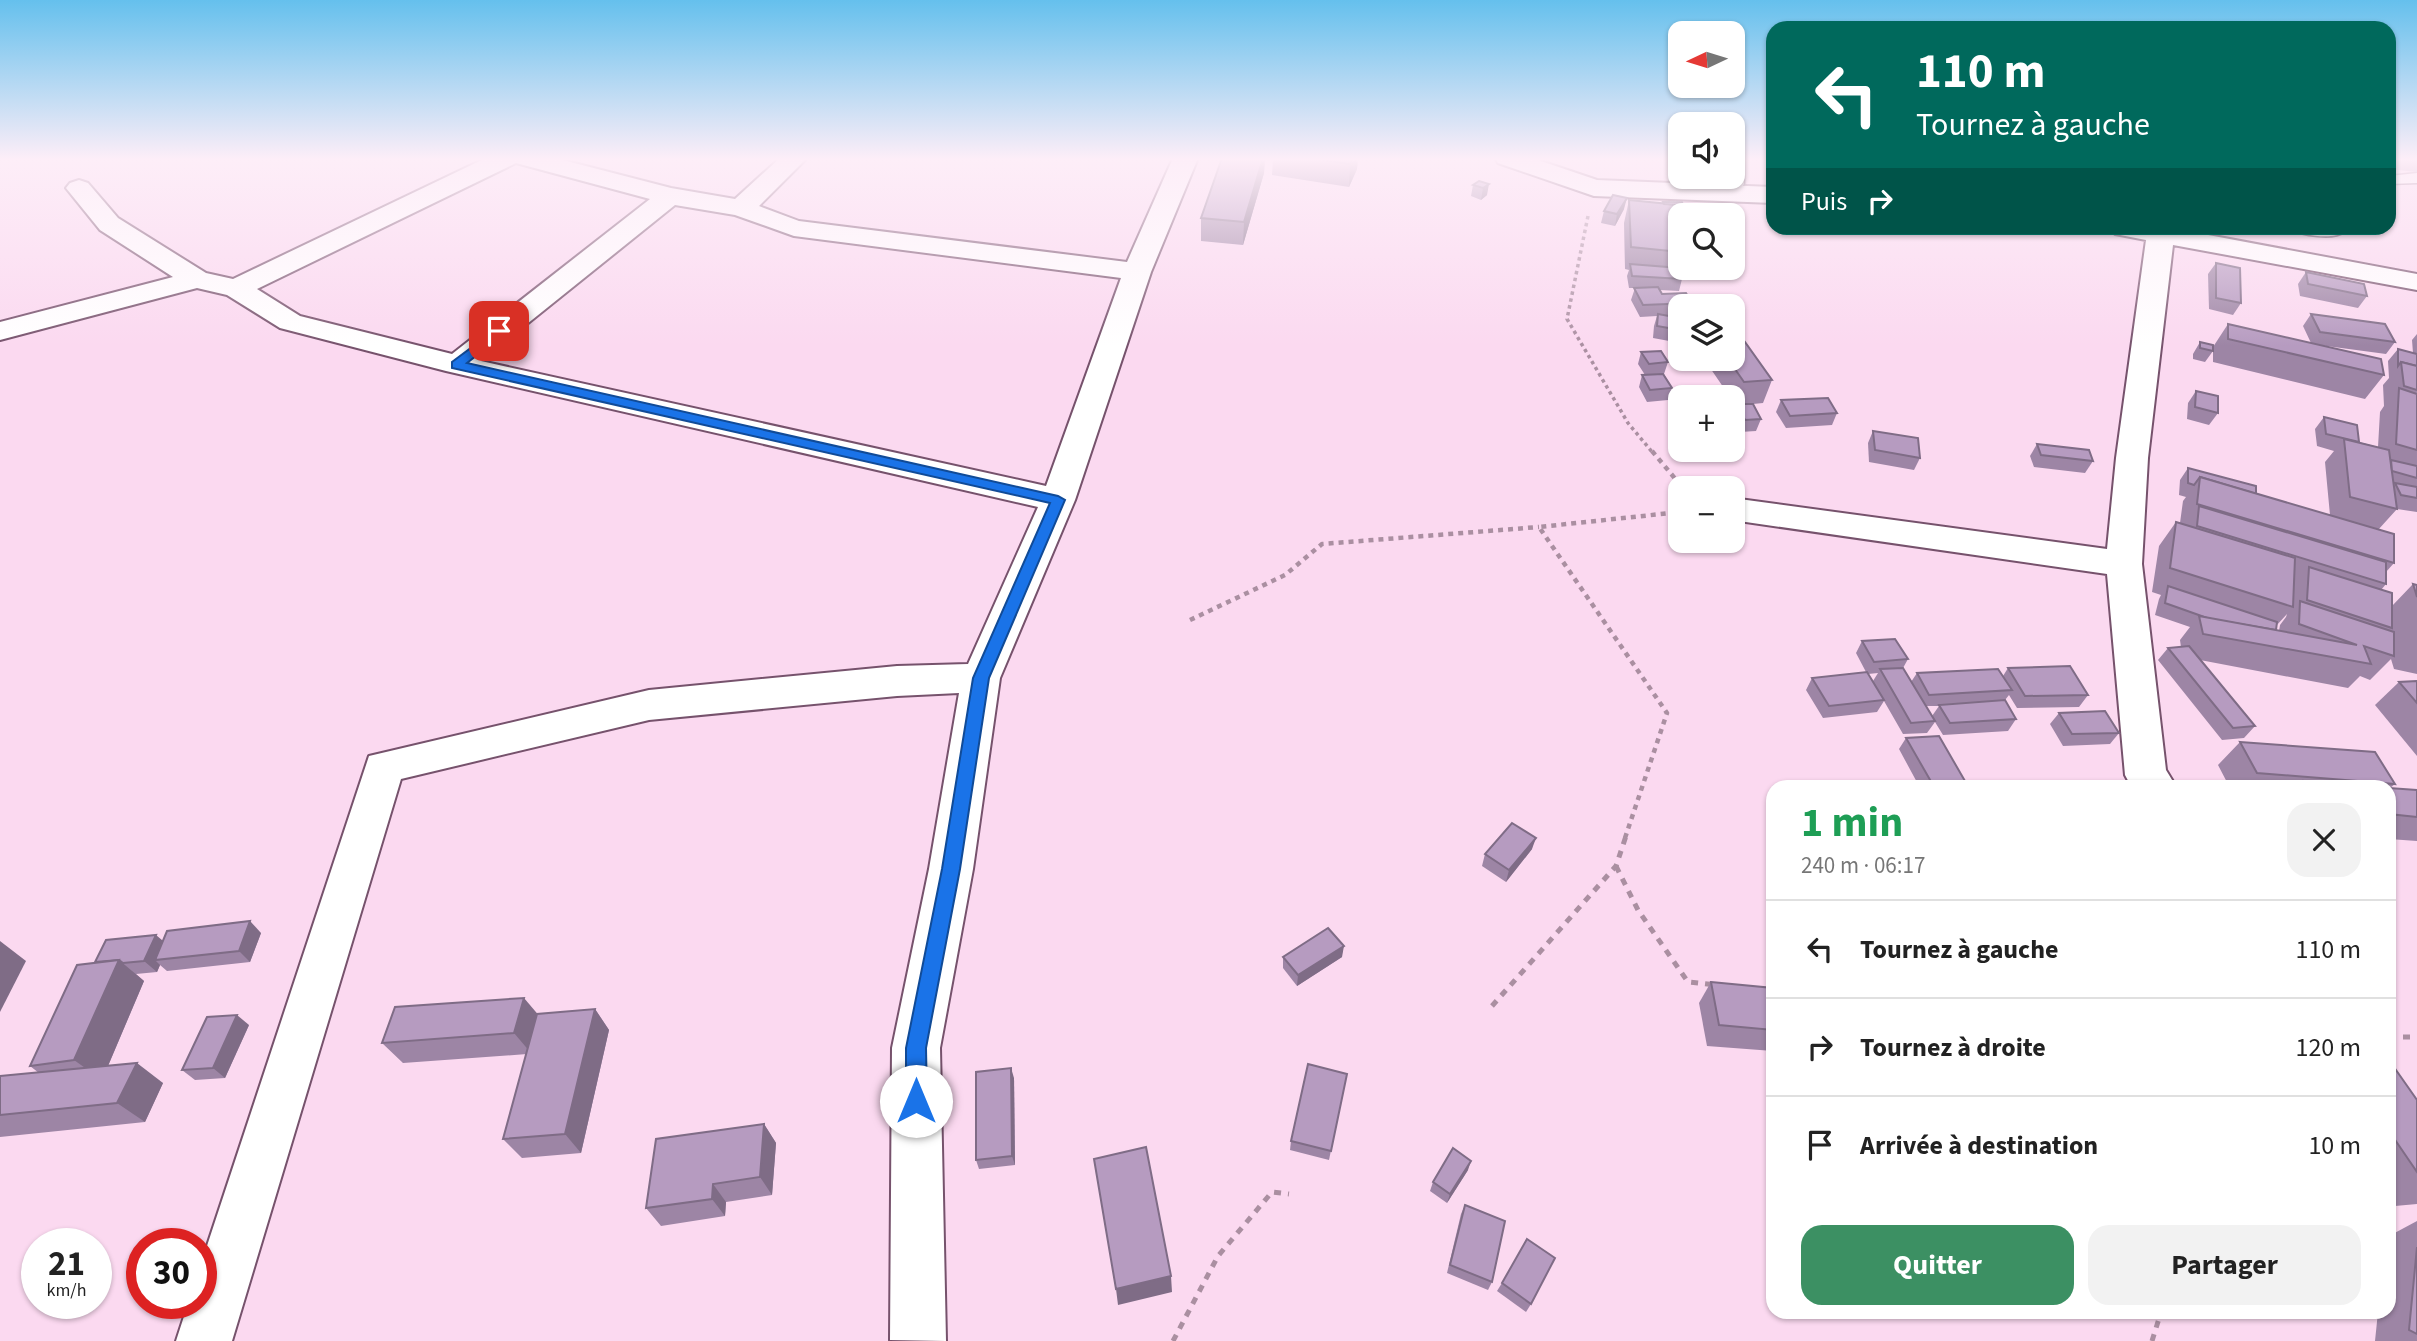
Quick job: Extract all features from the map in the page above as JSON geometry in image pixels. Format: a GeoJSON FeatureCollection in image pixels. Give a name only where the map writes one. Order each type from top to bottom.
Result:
{"type":"FeatureCollection","features":[{"type":"Feature","properties":{"kind":"street"},"geometry":{"type":"LineString","coordinates":[[106,221],[197,280],[236,288],[290,322],[457,365],[1058,500]]}},
{"type":"Feature","properties":{"kind":"street"},"geometry":{"type":"LineString","coordinates":[[236,288],[377,221]]}},
{"type":"Feature","properties":{"kind":"street"},"geometry":{"type":"LineString","coordinates":[[457,365],[639,221]]}},
{"type":"Feature","properties":{"kind":"street"},"geometry":{"type":"LineString","coordinates":[[774,221],[794,228],[1138,272]]}},
{"type":"Feature","properties":{"kind":"street"},"geometry":{"type":"LineString","coordinates":[[912,1341],[919,1341],[916,1048],[992,652],[1058,500],[1138,272],[1160,221]]}},
{"type":"Feature","properties":{"kind":"street"},"geometry":{"type":"LineString","coordinates":[[2150,780],[2146,775],[2124,564],[2132,458],[2161,235]]}},
{"type":"Feature","properties":{"kind":"street"},"geometry":{"type":"LineString","coordinates":[[2171,235],[2417,282]]}},
{"type":"Feature","properties":{"kind":"street"},"geometry":{"type":"LineString","coordinates":[[0,331],[83,307],[197,280]]}},
{"type":"Feature","properties":{"kind":"street"},"geometry":{"type":"LineString","coordinates":[[1745,511],[2124,564]]}},
{"type":"Feature","properties":{"kind":"street"},"geometry":{"type":"LineString","coordinates":[[204,1341],[384,767],[649,705],[897,681],[992,652]]}},
{"type":"Feature","properties":{"kind":"path"},"geometry":{"type":"LineString","coordinates":[[1587,221],[1567,319],[1628,423],[1673,476]]}},
{"type":"Feature","properties":{"kind":"path"},"geometry":{"type":"LineString","coordinates":[[1190,620],[1285,575],[1322,544],[1539,527],[1668,513]]}},
{"type":"Feature","properties":{"kind":"path"},"geometry":{"type":"LineString","coordinates":[[1492,1006],[1616,866],[1667,713],[1539,527]]}},
{"type":"Feature","properties":{"kind":"path"},"geometry":{"type":"LineString","coordinates":[[1616,866],[1638,910],[1688,982],[1724,985]]}},
{"type":"Feature","properties":{"kind":"path"},"geometry":{"type":"LineString","coordinates":[[2396,1037],[2417,1037]]}},
{"type":"Feature","properties":{"kind":"path"},"geometry":{"type":"LineString","coordinates":[[1173,1341],[1218,1256],[1272,1192],[1289,1194]]}},
{"type":"Feature","properties":{"kind":"path"},"geometry":{"type":"LineString","coordinates":[[2152,1341],[2159,1319]]}},
{"type":"Feature","properties":{"kind":"building"},"geometry":{"type":"Polygon","coordinates":[[[1630,221],[1668,221],[1668,251],[1631,247],[1630,221]]]}},
{"type":"Feature","properties":{"kind":"building"},"geometry":{"type":"Polygon","coordinates":[[[2216,263],[2240,268],[2241,303],[2216,298],[2216,263]]]}},
{"type":"Feature","properties":{"kind":"building"},"geometry":{"type":"Polygon","coordinates":[[[1630,264],[1668,267],[1668,278],[1632,276],[1630,264]]]}},
{"type":"Feature","properties":{"kind":"building"},"geometry":{"type":"Polygon","coordinates":[[[2306,272],[2364,284],[2367,296],[2308,284],[2306,272]]]}},
{"type":"Feature","properties":{"kind":"building"},"geometry":{"type":"Polygon","coordinates":[[[1658,287],[1662,294],[1686,293],[1687,294],[1668,294],[1668,304],[1643,305],[1634,288],[1658,287]]]}},
{"type":"Feature","properties":{"kind":"building"},"geometry":{"type":"Polygon","coordinates":[[[1658,314],[1668,316],[1668,328],[1657,326],[1658,314]]]}},
{"type":"Feature","properties":{"kind":"building"},"geometry":{"type":"Polygon","coordinates":[[[2311,314],[2385,324],[2395,342],[2320,332],[2311,314]]]}},
{"type":"Feature","properties":{"kind":"building"},"geometry":{"type":"Polygon","coordinates":[[[2228,324],[2381,359],[2384,375],[2228,339],[2228,324]]]}},
{"type":"Feature","properties":{"kind":"building"},"geometry":{"type":"Polygon","coordinates":[[[1745,342],[1772,380],[1744,382],[1736,371],[1745,371],[1745,342]]]}},
{"type":"Feature","properties":{"kind":"building"},"geometry":{"type":"Polygon","coordinates":[[[2200,342],[2213,345],[2213,351],[2200,348],[2200,342]]]}},
{"type":"Feature","properties":{"kind":"building"},"geometry":{"type":"Polygon","coordinates":[[[2398,349],[2417,354],[2417,366],[2401,362],[2398,366],[2398,349]]]}},
{"type":"Feature","properties":{"kind":"building"},"geometry":{"type":"Polygon","coordinates":[[[1661,351],[1668,362],[1649,364],[1641,352],[1661,351]]]}},
{"type":"Feature","properties":{"kind":"building"},"geometry":{"type":"Polygon","coordinates":[[[2401,362],[2417,366],[2417,390],[2404,386],[2401,362]]]}},
{"type":"Feature","properties":{"kind":"building"},"geometry":{"type":"Polygon","coordinates":[[[1663,374],[1670,385],[1668,388],[1650,390],[1642,375],[1663,374]]]}},
{"type":"Feature","properties":{"kind":"building"},"geometry":{"type":"Polygon","coordinates":[[[2399,388],[2417,394],[2417,450],[2396,444],[2399,388]]]}},
{"type":"Feature","properties":{"kind":"building"},"geometry":{"type":"Polygon","coordinates":[[[2196,391],[2218,396],[2218,413],[2195,407],[2196,391]]]}},
{"type":"Feature","properties":{"kind":"building"},"geometry":{"type":"Polygon","coordinates":[[[1828,398],[1837,413],[1790,416],[1781,400],[1828,398]]]}},
{"type":"Feature","properties":{"kind":"building"},"geometry":{"type":"Polygon","coordinates":[[[1745,404],[1753,404],[1761,419],[1745,420],[1745,404]]]}},
{"type":"Feature","properties":{"kind":"building"},"geometry":{"type":"Polygon","coordinates":[[[2324,417],[2357,425],[2359,442],[2326,434],[2324,417]]]}},
{"type":"Feature","properties":{"kind":"building"},"geometry":{"type":"Polygon","coordinates":[[[1873,431],[1918,438],[1920,458],[1875,450],[1873,431]]]}},
{"type":"Feature","properties":{"kind":"building"},"geometry":{"type":"Polygon","coordinates":[[[2344,439],[2389,450],[2397,509],[2350,497],[2344,439]]]}},
{"type":"Feature","properties":{"kind":"building"},"geometry":{"type":"Polygon","coordinates":[[[2037,444],[2089,450],[2093,461],[2041,455],[2037,444]]]}},
{"type":"Feature","properties":{"kind":"building"},"geometry":{"type":"Polygon","coordinates":[[[2391,460],[2417,466],[2417,478],[2392,471],[2391,460]]]}},
{"type":"Feature","properties":{"kind":"building"},"geometry":{"type":"Polygon","coordinates":[[[2188,468],[2256,486],[2256,494],[2200,477],[2194,485],[2188,483],[2188,468]]]}},
{"type":"Feature","properties":{"kind":"building"},"geometry":{"type":"Polygon","coordinates":[[[2200,477],[2394,534],[2394,563],[2197,504],[2200,477]]]}},
{"type":"Feature","properties":{"kind":"building"},"geometry":{"type":"Polygon","coordinates":[[[2395,483],[2417,487],[2417,498],[2401,495],[2395,483]]]}},
{"type":"Feature","properties":{"kind":"building"},"geometry":{"type":"Polygon","coordinates":[[[2199,506],[2386,562],[2386,584],[2197,526],[2199,506]]]}},
{"type":"Feature","properties":{"kind":"building"},"geometry":{"type":"Polygon","coordinates":[[[2176,522],[2295,558],[2293,607],[2170,568],[2176,522]]]}},
{"type":"Feature","properties":{"kind":"building"},"geometry":{"type":"Polygon","coordinates":[[[2309,567],[2392,593],[2392,628],[2307,600],[2309,567]]]}},
{"type":"Feature","properties":{"kind":"building"},"geometry":{"type":"Polygon","coordinates":[[[2168,586],[2277,622],[2276,630],[2210,619],[2165,603],[2168,586]]]}},
{"type":"Feature","properties":{"kind":"building"},"geometry":{"type":"Polygon","coordinates":[[[2300,601],[2394,632],[2394,656],[2364,646],[2371,664],[2203,634],[2199,616],[2357,645],[2299,624],[2300,601]]]}},
{"type":"Feature","properties":{"kind":"building"},"geometry":{"type":"Polygon","coordinates":[[[1895,639],[1908,659],[1874,662],[1862,641],[1895,639]]]}},
{"type":"Feature","properties":{"kind":"building"},"geometry":{"type":"Polygon","coordinates":[[[2189,646],[2255,726],[2233,728],[2168,648],[2189,646]]]}},
{"type":"Feature","properties":{"kind":"building"},"geometry":{"type":"Polygon","coordinates":[[[2070,666],[2088,695],[2025,696],[2008,668],[2070,666]]]}},
{"type":"Feature","properties":{"kind":"building"},"geometry":{"type":"Polygon","coordinates":[[[1903,668],[1935,721],[1911,723],[1880,669],[1903,668]]]}},
{"type":"Feature","properties":{"kind":"building"},"geometry":{"type":"Polygon","coordinates":[[[1998,669],[2012,690],[1929,695],[1917,673],[1998,669]]]}},
{"type":"Feature","properties":{"kind":"building"},"geometry":{"type":"Polygon","coordinates":[[[1867,672],[1884,700],[1829,706],[1812,678],[1867,672]]]}},
{"type":"Feature","properties":{"kind":"building"},"geometry":{"type":"Polygon","coordinates":[[[2417,681],[2417,703],[2399,682],[2417,681]]]}},
{"type":"Feature","properties":{"kind":"building"},"geometry":{"type":"Polygon","coordinates":[[[2005,700],[2016,719],[1950,723],[1939,705],[2005,700]]]}},
{"type":"Feature","properties":{"kind":"building"},"geometry":{"type":"Polygon","coordinates":[[[2105,711],[2119,733],[2072,734],[2059,713],[2105,711]]]}},
{"type":"Feature","properties":{"kind":"building"},"geometry":{"type":"Polygon","coordinates":[[[1939,736],[1964,780],[1930,780],[1906,738],[1939,736]]]}},
{"type":"Feature","properties":{"kind":"building"},"geometry":{"type":"Polygon","coordinates":[[[2240,742],[2375,752],[2392,780],[2345,780],[2257,773],[2240,742]]]}},
{"type":"Feature","properties":{"kind":"building"},"geometry":{"type":"Polygon","coordinates":[[[2396,788],[2417,790],[2417,817],[2396,815],[2396,788]]]}},
{"type":"Feature","properties":{"kind":"building"},"geometry":{"type":"Polygon","coordinates":[[[1512,823],[1536,838],[1509,870],[1485,854],[1512,823]]]}},
{"type":"Feature","properties":{"kind":"building"},"geometry":{"type":"Polygon","coordinates":[[[250,921],[239,951],[155,960],[167,931],[250,921]]]}},
{"type":"Feature","properties":{"kind":"building"},"geometry":{"type":"Polygon","coordinates":[[[1328,928],[1344,946],[1298,975],[1283,957],[1328,928]]]}},
{"type":"Feature","properties":{"kind":"building"},"geometry":{"type":"Polygon","coordinates":[[[156,935],[144,961],[95,962],[106,940],[156,935]]]}},
{"type":"Feature","properties":{"kind":"building"},"geometry":{"type":"Polygon","coordinates":[[[119,960],[74,1060],[30,1066],[77,965],[119,960]]]}},
{"type":"Feature","properties":{"kind":"building"},"geometry":{"type":"Polygon","coordinates":[[[1711,982],[1766,987],[1766,1029],[1719,1025],[1711,982]]]}},
{"type":"Feature","properties":{"kind":"building"},"geometry":{"type":"Polygon","coordinates":[[[524,998],[514,1033],[382,1043],[395,1007],[524,998]]]}},
{"type":"Feature","properties":{"kind":"building"},"geometry":{"type":"Polygon","coordinates":[[[595,1009],[565,1134],[503,1139],[537,1014],[595,1009]]]}},
{"type":"Feature","properties":{"kind":"building"},"geometry":{"type":"Polygon","coordinates":[[[237,1015],[213,1068],[182,1070],[207,1017],[237,1015]]]}},
{"type":"Feature","properties":{"kind":"building"},"geometry":{"type":"Polygon","coordinates":[[[137,1063],[117,1103],[0,1115],[0,1076],[137,1063]]]}},
{"type":"Feature","properties":{"kind":"building"},"geometry":{"type":"Polygon","coordinates":[[[1308,1064],[1347,1074],[1331,1151],[1291,1141],[1308,1064]]]}},
{"type":"Feature","properties":{"kind":"building"},"geometry":{"type":"Polygon","coordinates":[[[1011,1068],[1012,1156],[976,1160],[976,1072],[1011,1068]]]}},
{"type":"Feature","properties":{"kind":"building"},"geometry":{"type":"Polygon","coordinates":[[[2396,1070],[2417,1100],[2417,1172],[2396,1141],[2396,1070]]]}},
{"type":"Feature","properties":{"kind":"building"},"geometry":{"type":"Polygon","coordinates":[[[764,1124],[760,1177],[713,1184],[712,1199],[646,1208],[656,1139],[764,1124]]]}},
{"type":"Feature","properties":{"kind":"building"},"geometry":{"type":"Polygon","coordinates":[[[1146,1147],[1171,1276],[1116,1289],[1094,1159],[1146,1147]]]}},
{"type":"Feature","properties":{"kind":"building"},"geometry":{"type":"Polygon","coordinates":[[[1453,1148],[1471,1161],[1450,1194],[1433,1182],[1453,1148]]]}},
{"type":"Feature","properties":{"kind":"building"},"geometry":{"type":"Polygon","coordinates":[[[1465,1205],[1505,1221],[1492,1282],[1450,1265],[1465,1205]]]}},
{"type":"Feature","properties":{"kind":"building"},"geometry":{"type":"Polygon","coordinates":[[[1527,1239],[1555,1258],[1531,1304],[1502,1283],[1527,1239]]]}},
{"type":"Feature","properties":{"kind":"building"},"geometry":{"type":"Polygon","coordinates":[[[2417,1247],[2417,1334],[2409,1330],[2417,1247]]]}},
{"type":"Feature","properties":{"kind":"route"},"geometry":{"type":"LineString","coordinates":[[499,331],[457,365],[1058,500],[981,678],[974,738],[951,869],[916,1048],[916,1101]]}}]}
